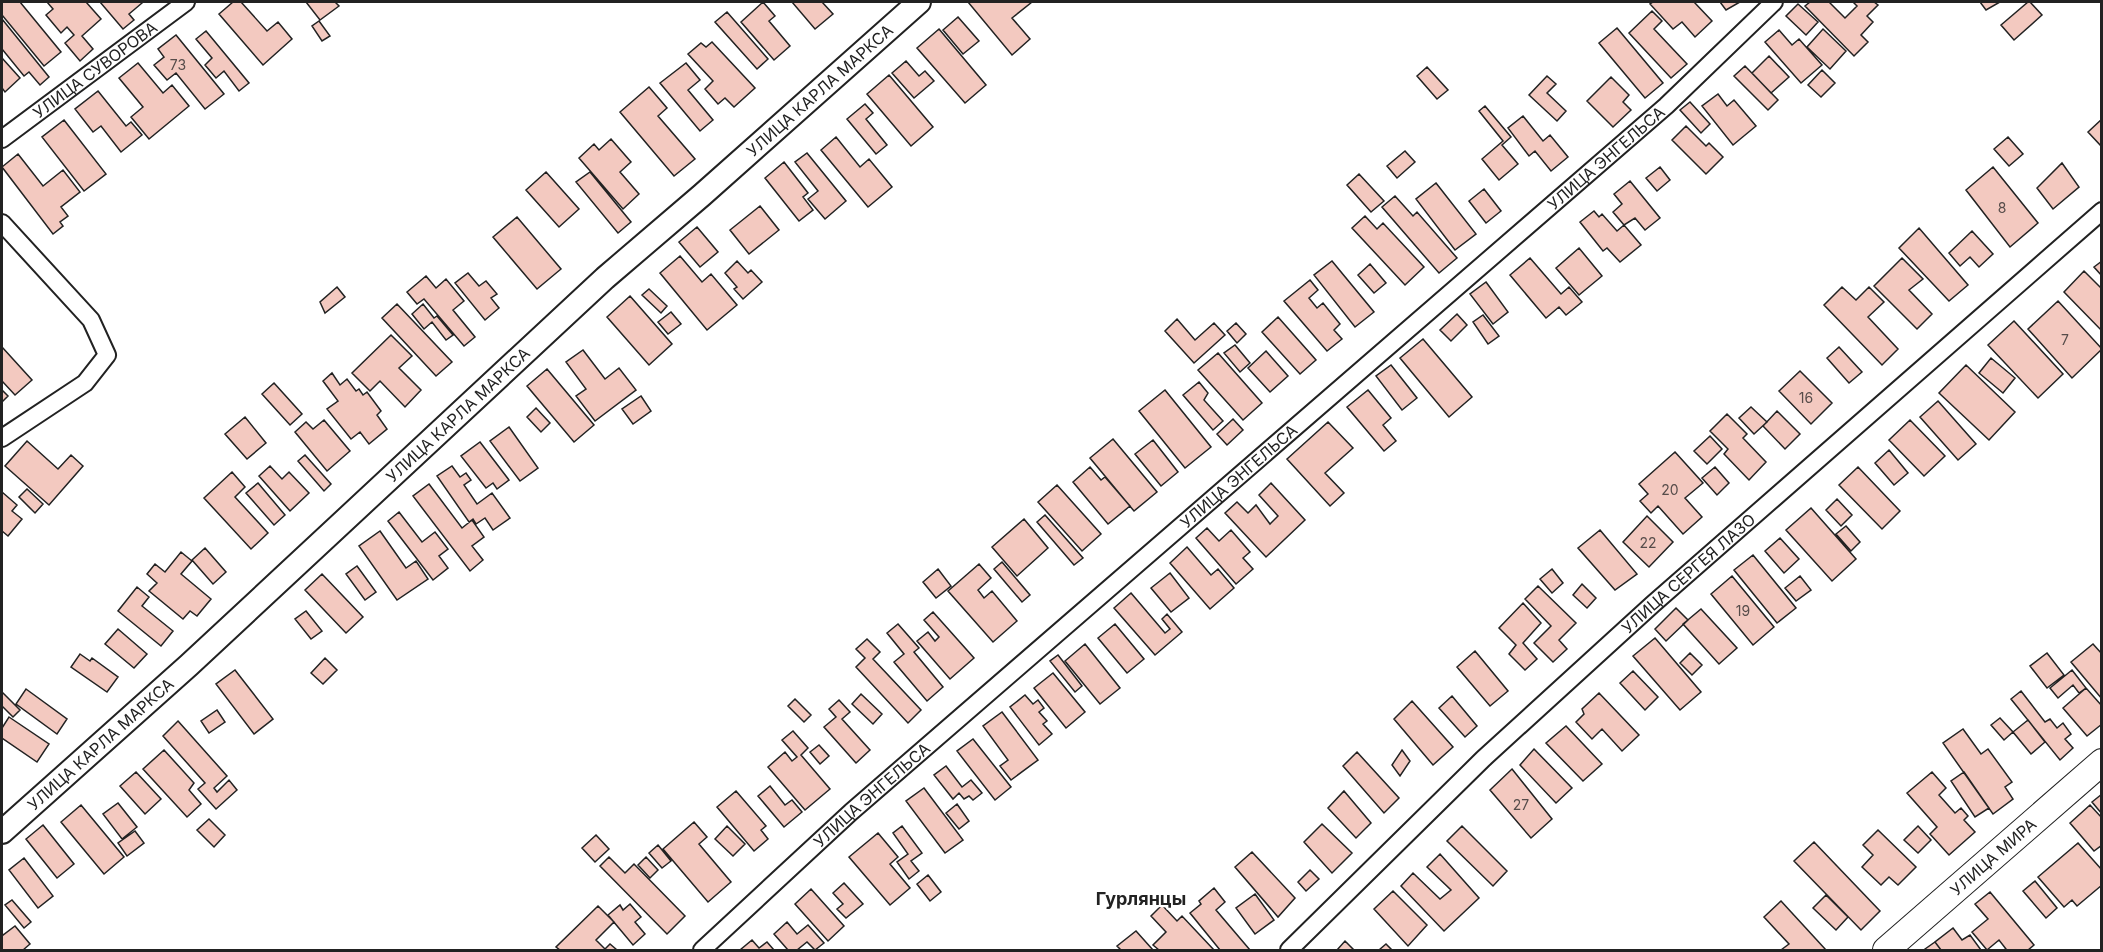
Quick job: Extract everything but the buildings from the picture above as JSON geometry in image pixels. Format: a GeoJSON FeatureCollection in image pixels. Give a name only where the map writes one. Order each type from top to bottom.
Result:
{"type":"FeatureCollection","features":[{"type":"Feature","properties":{"kind":"main road","name":"УЛИЦА МИРА"},"geometry":{"type":"LineString","coordinates":[[1886,951],[2102,762]]}},
{"type":"Feature","properties":{"kind":"street","name":"УЛИЦА СУВОРОВА"},"geometry":{"type":"LineString","coordinates":[[2,139],[186,2]]}},
{"type":"Feature","properties":{"kind":"street","name":"УЛИЦА КАРЛА МАРКСА"},"geometry":{"type":"LineString","coordinates":[[2,832],[189,665],[604,278],[711,187],[919,2]]}},
{"type":"Feature","properties":{"kind":"street","name":"УЛИЦА ЭНГЕЛЬСА"},"geometry":{"type":"LineString","coordinates":[[702,951],[851,812],[1666,106],[1774,2]]}},
{"type":"Feature","properties":{"kind":"street","name":"УЛИЦА СЕРГЕЯ ЛАЗО"},"geometry":{"type":"LineString","coordinates":[[1289,951],[1492,751],[1653,604],[2102,211]]}},
{"type":"Feature","properties":{"kind":"street"},"geometry":{"type":"LineString","coordinates":[[2,223],[91,320],[107,356],[85,383],[2,438]]}},
{"type":"Feature","properties":{"kind":"district","name":"Гурлянцы"},"geometry":{"type":"Point","coordinates":[1141,898]}}]}
